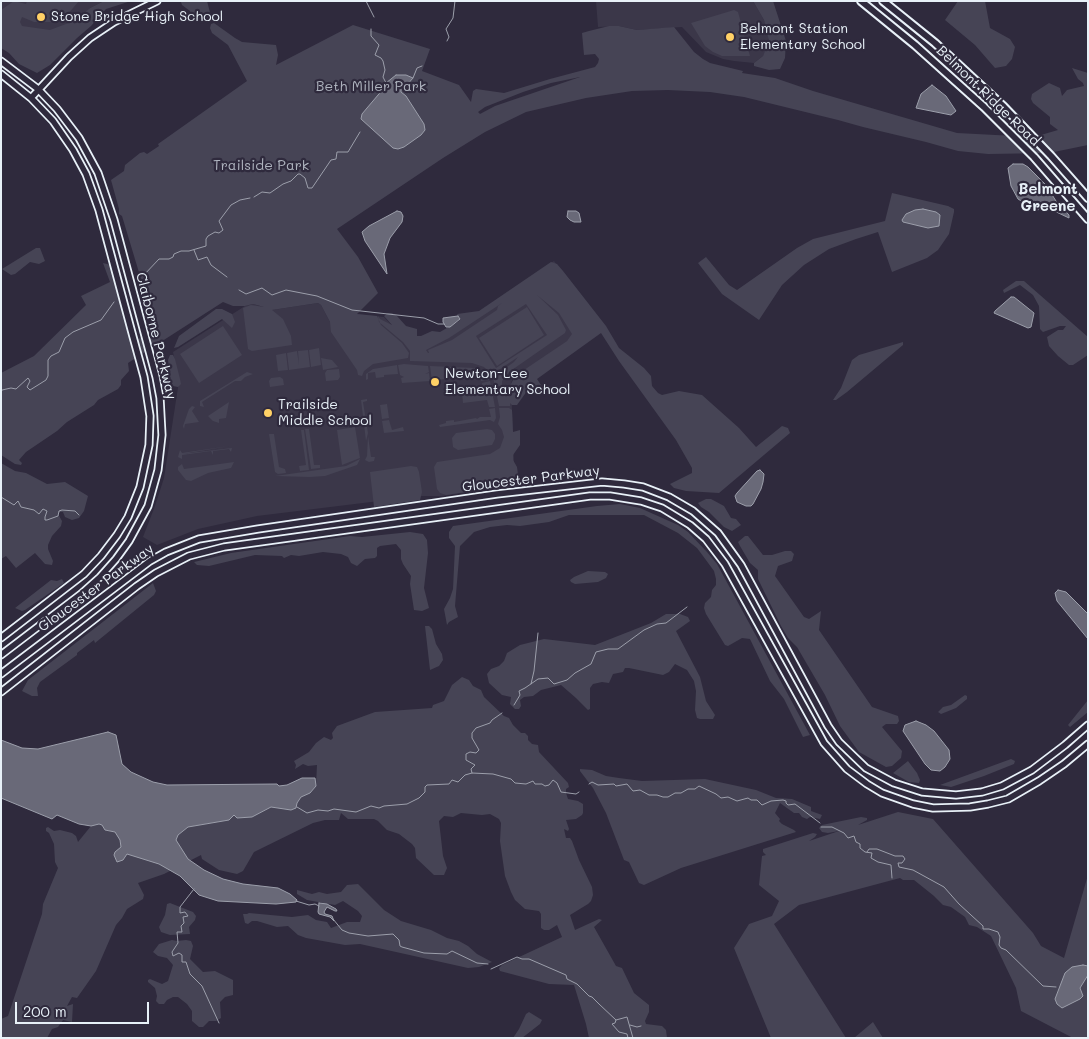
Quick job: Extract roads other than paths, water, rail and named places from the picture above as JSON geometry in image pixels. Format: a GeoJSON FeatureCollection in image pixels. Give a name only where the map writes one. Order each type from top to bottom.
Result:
{"type":"FeatureCollection","features":[{"type":"Feature","properties":{"kind":"main road"},"geometry":{"type":"LineString","coordinates":[[31,98],[69,57],[90,38],[114,22],[157,1]]}},
{"type":"Feature","properties":{"kind":"main road","name":"Belmont Ridge Road"},"geometry":{"type":"LineString","coordinates":[[861,1],[949,73],[1034,157],[1088,219]]}},
{"type":"Feature","properties":{"kind":"main road","name":"Belmont Ridge Road"},"geometry":{"type":"LineString","coordinates":[[883,1],[968,72],[1051,156],[1088,198]]}},
{"type":"Feature","properties":{"kind":"main road","name":"Claiborne Parkway"},"geometry":{"type":"LineString","coordinates":[[1,61],[38,89],[57,109],[79,138],[96,168],[106,194],[156,378],[160,398],[162,435],[161,452],[148,506],[129,541],[100,577],[81,594],[1,655]]}},
{"type":"Feature","properties":{"kind":"main road","name":"Claiborne Parkway"},"geometry":{"type":"LineString","coordinates":[[1,74],[31,98],[53,121],[79,159],[94,194],[144,377],[150,416],[150,432],[145,468],[140,487],[128,517],[117,535],[84,574],[1,638]]}},
{"type":"Feature","properties":{"kind":"main road","name":"Gloucester Parkway"},"geometry":{"type":"LineString","coordinates":[[1,674],[133,572],[166,552],[199,539],[232,532],[497,494],[602,482],[643,487],[663,494],[693,511],[718,533],[741,565],[839,742],[859,762],[887,780],[922,792],[956,795],[982,792],[1002,786],[1032,770],[1088,726]]}},
{"type":"Feature","properties":{"kind":"main road","name":"Gloucester Parkway"},"geometry":{"type":"LineString","coordinates":[[1,692],[137,586],[156,573],[189,556],[224,547],[590,496],[610,496],[641,501],[662,508],[690,525],[706,539],[725,564],[824,743],[846,769],[882,793],[913,804],[933,808],[960,808],[988,804],[1008,799],[1039,781],[1088,744]]}},
{"type":"Feature","properties":{"kind":"water"},"geometry":{"type":"Polygon","coordinates":[[[396,75],[406,75],[413,78],[406,86],[401,88],[401,92],[406,96],[424,124],[425,130],[404,147],[398,149],[393,148],[361,119],[362,114],[386,83],[396,75]]]}},
{"type":"Feature","properties":{"kind":"water"},"geometry":{"type":"Polygon","coordinates":[[[932,85],[946,96],[956,111],[951,115],[916,108],[921,94],[932,85]]]}},
{"type":"Feature","properties":{"kind":"water"},"geometry":{"type":"Polygon","coordinates":[[[1013,164],[1023,164],[1028,167],[1045,184],[1056,201],[1069,215],[1069,218],[1048,208],[1036,210],[1018,199],[1011,186],[1008,168],[1013,164]]]}},
{"type":"Feature","properties":{"kind":"water"},"geometry":{"type":"Polygon","coordinates":[[[923,209],[940,215],[939,226],[928,228],[903,222],[902,220],[906,214],[923,209]]]}},
{"type":"Feature","properties":{"kind":"water"},"geometry":{"type":"Polygon","coordinates":[[[397,211],[401,212],[403,216],[402,222],[390,238],[384,254],[387,274],[365,241],[362,232],[369,226],[397,211]]]}},
{"type":"Feature","properties":{"kind":"water"},"geometry":{"type":"Polygon","coordinates":[[[568,211],[579,213],[581,222],[570,220],[567,217],[568,211]]]}},
{"type":"Feature","properties":{"kind":"water"},"geometry":{"type":"Polygon","coordinates":[[[1011,297],[1014,297],[1034,313],[1031,327],[1028,328],[994,313],[1011,297]]]}},
{"type":"Feature","properties":{"kind":"water"},"geometry":{"type":"Polygon","coordinates":[[[458,316],[460,319],[450,327],[446,327],[443,318],[458,316]]]}},
{"type":"Feature","properties":{"kind":"water"},"geometry":{"type":"Polygon","coordinates":[[[760,470],[764,474],[763,482],[753,504],[746,506],[737,502],[735,496],[737,493],[760,470]]]}},
{"type":"Feature","properties":{"kind":"water"},"geometry":{"type":"Polygon","coordinates":[[[1058,590],[1066,592],[1088,614],[1088,639],[1057,601],[1055,593],[1058,590]]]}},
{"type":"Feature","properties":{"kind":"water"},"geometry":{"type":"Polygon","coordinates":[[[916,721],[934,731],[949,750],[950,759],[940,771],[931,770],[925,764],[903,731],[905,725],[916,721]]]}},
{"type":"Feature","properties":{"kind":"water"},"geometry":{"type":"Polygon","coordinates":[[[108,732],[116,735],[122,764],[131,772],[153,782],[167,785],[277,784],[279,786],[287,785],[302,778],[315,778],[316,786],[310,793],[301,797],[296,808],[291,810],[271,807],[252,817],[237,818],[234,815],[229,820],[188,827],[178,835],[176,840],[188,859],[204,870],[223,879],[243,884],[278,888],[290,894],[297,900],[296,902],[276,904],[218,901],[199,895],[180,876],[159,864],[127,854],[123,860],[117,862],[114,855],[121,847],[120,840],[115,832],[105,830],[102,825],[79,824],[57,815],[52,819],[1,798],[1,740],[22,748],[38,749],[108,732]]]}},
{"type":"Feature","properties":{"kind":"water"},"geometry":{"type":"Polygon","coordinates":[[[319,903],[327,904],[336,909],[337,911],[327,907],[324,912],[332,916],[334,921],[330,917],[319,914],[319,903]]]}},
{"type":"Feature","properties":{"kind":"water"},"geometry":{"type":"Polygon","coordinates":[[[1088,966],[1088,975],[1080,988],[1083,996],[1062,1008],[1055,999],[1065,973],[1072,967],[1088,966]]]}},
{"type":"Feature","properties":{"kind":"waterway"},"geometry":{"type":"LineString","coordinates":[[366,1],[374,17]]}},
{"type":"Feature","properties":{"kind":"waterway"},"geometry":{"type":"LineString","coordinates":[[447,41],[449,37],[446,29],[453,18],[455,1]]}},
{"type":"Feature","properties":{"kind":"waterway"},"geometry":{"type":"LineString","coordinates":[[371,29],[371,36],[379,45],[375,55],[383,61],[385,70],[383,77],[386,83]]}},
{"type":"Feature","properties":{"kind":"waterway"},"geometry":{"type":"LineString","coordinates":[[413,78],[417,68],[422,66]]}},
{"type":"Feature","properties":{"kind":"waterway"},"geometry":{"type":"LineString","coordinates":[[254,197],[262,192],[270,193],[291,181],[298,174],[305,178],[308,188],[312,188],[331,160],[336,159],[337,152],[348,152],[360,132]]}},
{"type":"Feature","properties":{"kind":"waterway"},"geometry":{"type":"LineString","coordinates":[[143,276],[159,259],[169,259],[181,251],[189,251],[206,246],[208,236],[223,230],[219,221],[231,205],[240,200],[250,198]]}},
{"type":"Feature","properties":{"kind":"waterway"},"geometry":{"type":"LineString","coordinates":[[194,250],[198,260],[207,257],[211,265],[227,277]]}},
{"type":"Feature","properties":{"kind":"waterway"},"geometry":{"type":"LineString","coordinates":[[239,290],[246,294],[262,288],[272,295],[286,290],[317,296],[352,310],[424,318],[438,324],[444,324]]}},
{"type":"Feature","properties":{"kind":"waterway"},"geometry":{"type":"LineString","coordinates":[[1,392],[11,388],[16,389],[28,378],[30,381],[27,387],[30,390],[46,380],[48,376],[48,360],[59,352],[65,338],[73,332],[101,320],[114,302]]}},
{"type":"Feature","properties":{"kind":"waterway"},"geometry":{"type":"LineString","coordinates":[[1,497],[14,505],[18,501],[21,507],[34,510],[39,514],[43,509],[47,511],[45,520],[58,516],[59,511],[62,510],[75,511],[79,515]]}},
{"type":"Feature","properties":{"kind":"waterway"},"geometry":{"type":"LineString","coordinates":[[514,705],[520,695],[519,691],[538,679],[548,678],[554,684],[567,680],[591,664],[596,652],[618,649],[644,630],[657,624],[666,623],[687,607]]}},
{"type":"Feature","properties":{"kind":"waterway"},"geometry":{"type":"LineString","coordinates":[[531,684],[538,633]]}},
{"type":"Feature","properties":{"kind":"waterway"},"geometry":{"type":"LineString","coordinates":[[472,773],[471,769],[475,765],[466,760],[466,754],[470,752],[476,753],[479,750],[472,738],[472,733],[476,728],[490,723],[502,713]]}},
{"type":"Feature","properties":{"kind":"waterway"},"geometry":{"type":"LineString","coordinates":[[297,807],[307,813],[334,809],[356,812],[371,806],[379,808],[407,804],[419,798],[425,792],[427,785],[449,784],[452,780],[458,782],[465,775],[472,773],[493,774],[511,779],[515,783],[526,784],[533,781],[535,784],[545,786],[549,785],[553,780],[557,783],[561,792],[576,794],[579,792]]}},
{"type":"Feature","properties":{"kind":"waterway"},"geometry":{"type":"LineString","coordinates":[[589,784],[592,782],[598,785],[614,784],[616,786],[627,784],[633,791],[640,790],[649,795],[663,797],[681,793],[688,789],[695,789],[699,786],[721,798],[728,797],[737,801],[748,798],[757,800],[762,805],[771,801],[783,800],[788,805],[795,804],[820,823]]}},
{"type":"Feature","properties":{"kind":"waterway"},"geometry":{"type":"LineString","coordinates":[[821,827],[832,827],[844,833],[848,838],[854,836],[856,842],[860,844],[860,848],[865,852],[872,853],[871,858],[891,865],[892,878]]}},
{"type":"Feature","properties":{"kind":"waterway"},"geometry":{"type":"LineString","coordinates":[[867,852],[869,849],[877,849],[895,856],[903,856],[905,859],[902,863],[898,863],[899,867],[913,870],[944,887],[983,926],[983,929],[998,932],[1001,948],[1006,950],[1043,986],[1056,987]]}},
{"type":"Feature","properties":{"kind":"waterway"},"geometry":{"type":"LineString","coordinates":[[194,889],[180,907],[180,913],[185,912],[188,916],[183,917],[182,932],[177,932],[178,943],[172,952],[173,956],[179,953],[182,955],[182,962],[186,962],[190,974],[202,986],[219,1023]]}},
{"type":"Feature","properties":{"kind":"waterway"},"geometry":{"type":"LineString","coordinates":[[296,901],[319,906]]}},
{"type":"Feature","properties":{"kind":"waterway"},"geometry":{"type":"LineString","coordinates":[[333,919],[342,930],[349,933],[368,936],[393,934],[399,940],[402,947],[424,953],[447,954],[452,951],[477,963],[488,964]]}},
{"type":"Feature","properties":{"kind":"waterway"},"geometry":{"type":"LineString","coordinates":[[491,969],[517,957],[529,959],[566,975],[567,979],[577,984],[616,1020],[612,1024],[619,1032],[627,1034],[628,1038]]}},
{"type":"Feature","properties":{"kind":"waterway"},"geometry":{"type":"LineString","coordinates":[[616,1020],[627,1017],[633,1038]]}},
{"type":"Feature","properties":{"kind":"waterway"},"geometry":{"type":"LineString","coordinates":[[630,1025],[641,1026]]}},
{"type":"Feature","properties":{"kind":"place","name":"Stone Bridge High School"},"geometry":{"type":"Point","coordinates":[41,17]}},
{"type":"Feature","properties":{"kind":"place","name":"Belmont Station Elementary School"},"geometry":{"type":"Point","coordinates":[730,37]}},
{"type":"Feature","properties":{"kind":"place","name":"Newton-Lee Elementary School"},"geometry":{"type":"Point","coordinates":[435,382]}},
{"type":"Feature","properties":{"kind":"place","name":"Trailside Middle School"},"geometry":{"type":"Point","coordinates":[268,413]}},
{"type":"Feature","properties":{"kind":"district","name":"Belmont Greene"},"geometry":{"type":"Point","coordinates":[1048,198]}},
{"type":"Feature","properties":{"kind":"park label","name":"Beth Miller Park"},"geometry":{"type":"Point","coordinates":[371,87]}},
{"type":"Feature","properties":{"kind":"park label","name":"Trailside Park"},"geometry":{"type":"Point","coordinates":[261,166]}}]}
